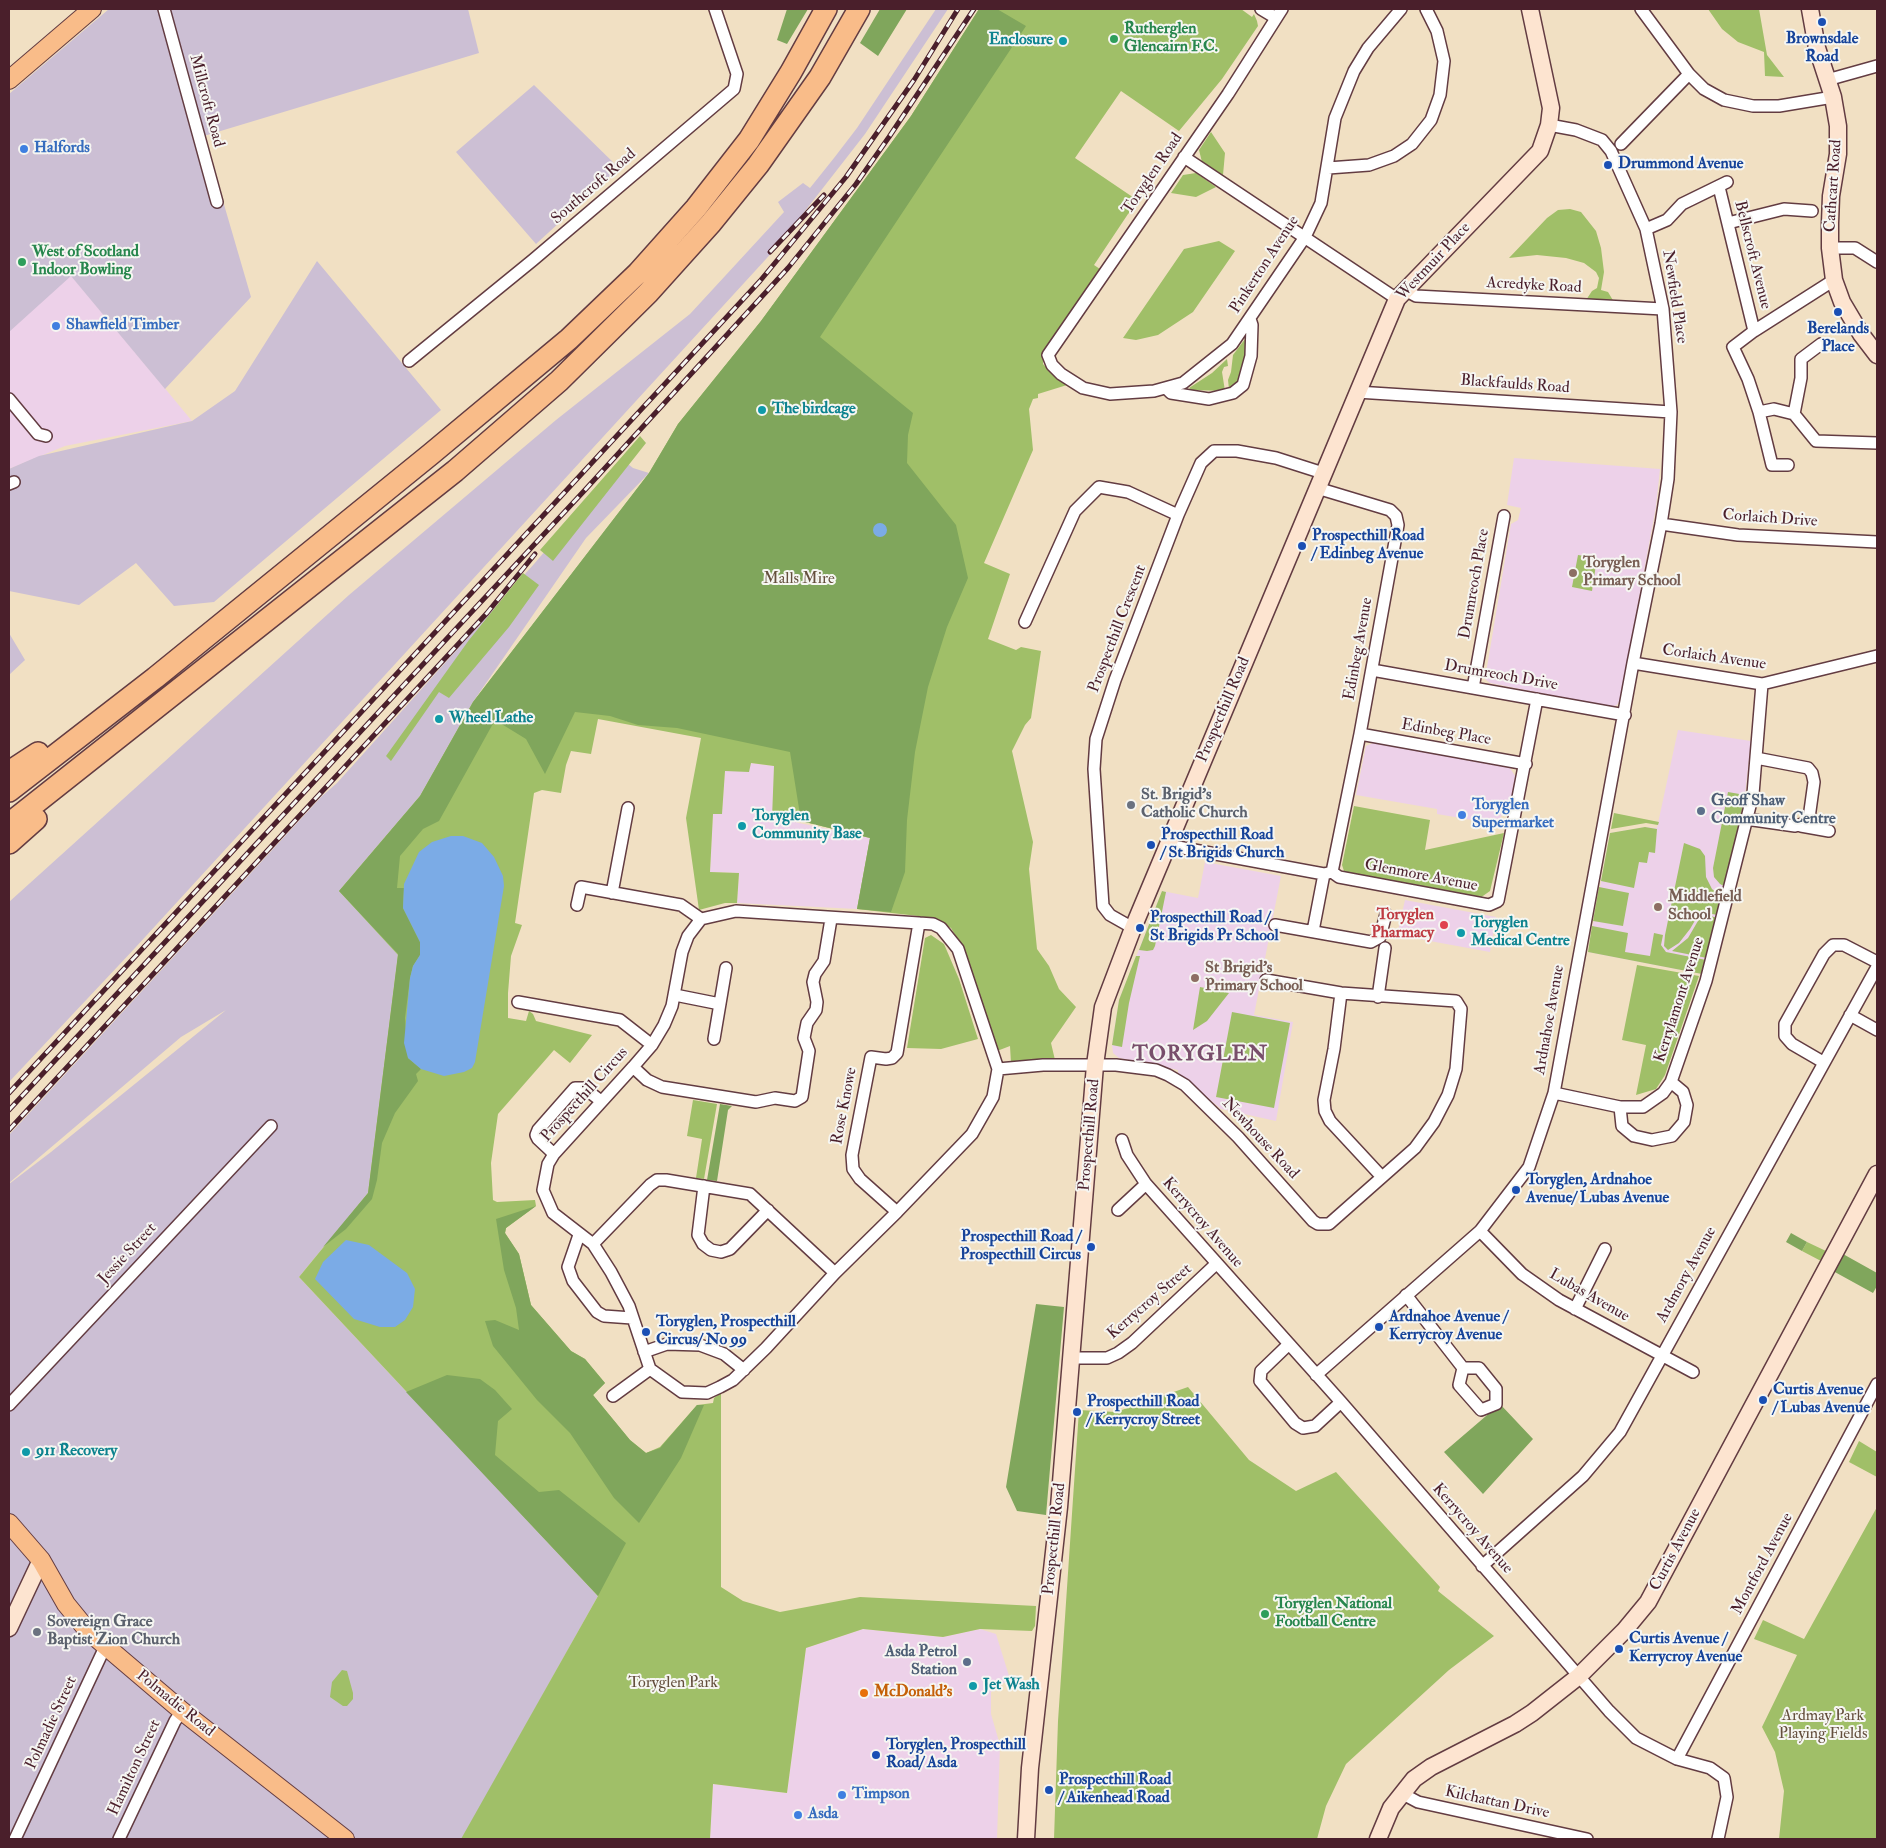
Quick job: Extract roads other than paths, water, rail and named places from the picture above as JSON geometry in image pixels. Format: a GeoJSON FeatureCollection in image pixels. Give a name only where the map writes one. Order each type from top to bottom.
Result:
{"type":"FeatureCollection","features":[{"type":"Feature","properties":{"kind":"highway"},"geometry":{"type":"LineString","coordinates":[[9,791],[155,678],[477,416],[569,339],[638,273],[696,208],[749,140],[791,72],[826,9]]}},
{"type":"Feature","properties":{"kind":"highway"},"geometry":{"type":"LineString","coordinates":[[9,824],[455,471],[559,382],[634,307],[712,223],[758,165],[820,77],[859,9]]}},
{"type":"Feature","properties":{"kind":"highway"},"geometry":{"type":"LineString","coordinates":[[9,772],[155,678]]}},
{"type":"Feature","properties":{"kind":"highway"},"geometry":{"type":"LineString","coordinates":[[9,843],[160,706]]}},
{"type":"Feature","properties":{"kind":"main road"},"geometry":{"type":"LineString","coordinates":[[9,80],[92,9]]}},
{"type":"Feature","properties":{"kind":"main road","name":"Westmuir Place"},"geometry":{"type":"LineString","coordinates":[[1323,473],[1401,295],[1540,151],[1549,125],[1551,108],[1530,9]]}},
{"type":"Feature","properties":{"kind":"main road","name":"Cathcart Road"},"geometry":{"type":"LineString","coordinates":[[1810,9],[1817,48],[1833,97],[1838,126],[1838,154],[1831,196],[1830,248],[1834,280],[1842,302],[1856,326],[1877,355]]}},
{"type":"Feature","properties":{"kind":"main road","name":"Prospecthill Road"},"geometry":{"type":"LineString","coordinates":[[1026,1839],[1030,1768],[1059,1507],[1095,1065],[1103,1007],[1167,845],[1323,473]]}},
{"type":"Feature","properties":{"kind":"main road","name":"Curtis Avenue"},"geometry":{"type":"LineString","coordinates":[[1378,1839],[1380,1829],[1401,1793],[1431,1767],[1515,1724],[1579,1676],[1624,1631],[1652,1595],[1877,1174]]}},
{"type":"Feature","properties":{"kind":"main road","name":"Polmadie Road"},"geometry":{"type":"LineString","coordinates":[[9,1523],[41,1560],[76,1619],[105,1647],[182,1711],[345,1839]]}},
{"type":"Feature","properties":{"kind":"main road"},"geometry":{"type":"LineString","coordinates":[[9,1628],[41,1560]]}},
{"type":"Feature","properties":{"kind":"street","name":"Millcroft Road"},"geometry":{"type":"LineString","coordinates":[[164,9],[217,202]]}},
{"type":"Feature","properties":{"kind":"street","name":"Southcroft Road"},"geometry":{"type":"LineString","coordinates":[[409,361],[534,260],[734,89],[737,74],[715,9]]}},
{"type":"Feature","properties":{"kind":"street"},"geometry":{"type":"LineString","coordinates":[[1261,9],[1279,14]]}},
{"type":"Feature","properties":{"kind":"street","name":"Pinkerton Avenue"},"geometry":{"type":"LineString","coordinates":[[1048,355],[1056,370],[1083,388],[1110,394],[1166,388],[1183,383],[1232,344],[1305,237],[1321,203],[1335,118],[1354,71],[1368,48],[1401,9]]}},
{"type":"Feature","properties":{"kind":"street"},"geometry":{"type":"LineString","coordinates":[[1328,168],[1370,165],[1394,156],[1412,144],[1431,120],[1440,95],[1444,61],[1437,31],[1426,9]]}},
{"type":"Feature","properties":{"kind":"street"},"geometry":{"type":"LineString","coordinates":[[1641,9],[1688,74],[1704,89],[1724,100],[1753,106],[1779,106],[1833,97]]}},
{"type":"Feature","properties":{"kind":"street","name":"Toryglen Road"},"geometry":{"type":"LineString","coordinates":[[1048,355],[1184,157],[1279,14]]}},
{"type":"Feature","properties":{"kind":"street"},"geometry":{"type":"LineString","coordinates":[[1826,80],[1877,66]]}},
{"type":"Feature","properties":{"kind":"street"},"geometry":{"type":"LineString","coordinates":[[1621,144],[1688,74]]}},
{"type":"Feature","properties":{"kind":"street","name":"Newfield Place"},"geometry":{"type":"LineString","coordinates":[[1549,125],[1576,130],[1602,140],[1611,151],[1646,229],[1663,309],[1671,412],[1668,479],[1661,524]]}},
{"type":"Feature","properties":{"kind":"street","name":"Acredyke Road"},"geometry":{"type":"LineString","coordinates":[[1184,157],[1305,237],[1401,295],[1663,309]]}},
{"type":"Feature","properties":{"kind":"street","name":"Bellscroft Avenue"},"geometry":{"type":"LineString","coordinates":[[1646,229],[1667,220],[1682,204],[1723,185],[1728,224],[1754,330]]}},
{"type":"Feature","properties":{"kind":"street"},"geometry":{"type":"LineString","coordinates":[[1728,224],[1784,209],[1812,211]]}},
{"type":"Feature","properties":{"kind":"street"},"geometry":{"type":"LineString","coordinates":[[1830,248],[1855,248],[1877,262]]}},
{"type":"Feature","properties":{"kind":"street"},"geometry":{"type":"LineString","coordinates":[[1788,465],[1772,465],[1759,412],[1748,379],[1733,347],[1754,330],[1834,280]]}},
{"type":"Feature","properties":{"kind":"street"},"geometry":{"type":"LineString","coordinates":[[1166,388],[1171,392],[1209,399],[1233,393],[1243,385],[1250,356],[1252,325],[1250,319]]}},
{"type":"Feature","properties":{"kind":"street"},"geometry":{"type":"LineString","coordinates":[[1794,414],[1801,378],[1801,359],[1820,344]]}},
{"type":"Feature","properties":{"kind":"street","name":"Blackfaulds Road"},"geometry":{"type":"LineString","coordinates":[[1357,392],[1671,412]]}},
{"type":"Feature","properties":{"kind":"street"},"geometry":{"type":"LineString","coordinates":[[9,399],[38,434],[46,436]]}},
{"type":"Feature","properties":{"kind":"street"},"geometry":{"type":"LineString","coordinates":[[1759,412],[1774,409],[1794,414],[1816,441],[1877,442]]}},
{"type":"Feature","properties":{"kind":"street","name":"Prospecthill Crescent"},"geometry":{"type":"LineString","coordinates":[[1133,928],[1110,915],[1103,906],[1094,769],[1096,739],[1115,680],[1178,515],[1201,463],[1214,451],[1237,451],[1276,458],[1323,473]]}},
{"type":"Feature","properties":{"kind":"street"},"geometry":{"type":"LineString","coordinates":[[1025,622],[1074,511],[1099,487],[1128,492],[1178,515]]}},
{"type":"Feature","properties":{"kind":"street","name":"Edinbeg Avenue"},"geometry":{"type":"LineString","coordinates":[[1313,931],[1360,734],[1398,525],[1396,516],[1390,510],[1317,488]]}},
{"type":"Feature","properties":{"kind":"street","name":"Drumreoch Place"},"geometry":{"type":"LineString","coordinates":[[1473,688],[1504,516]]}},
{"type":"Feature","properties":{"kind":"street","name":"Corlaich Drive"},"geometry":{"type":"LineString","coordinates":[[1661,524],[1738,535],[1877,542]]}},
{"type":"Feature","properties":{"kind":"street","name":"Ardnahoe Avenue"},"geometry":{"type":"LineString","coordinates":[[1316,1375],[1480,1231],[1529,1167],[1554,1093],[1625,716],[1633,663],[1661,524]]}},
{"type":"Feature","properties":{"kind":"street","name":"Corlaich Avenue"},"geometry":{"type":"LineString","coordinates":[[1633,663],[1762,684],[1877,656]]}},
{"type":"Feature","properties":{"kind":"street","name":"Drumreoch Drive"},"geometry":{"type":"LineString","coordinates":[[1372,670],[1625,716]]}},
{"type":"Feature","properties":{"kind":"street","name":"Kerrylamont Avenue"},"geometry":{"type":"LineString","coordinates":[[1554,1093],[1620,1107],[1644,1107],[1663,1093],[1672,1082],[1706,981],[1753,794],[1762,684]]}},
{"type":"Feature","properties":{"kind":"street","name":"Glenmore Avenue"},"geometry":{"type":"LineString","coordinates":[[1167,845],[1328,873],[1340,877],[1488,905],[1498,901],[1526,764],[1537,699]]}},
{"type":"Feature","properties":{"kind":"street","name":"Edinbeg Place"},"geometry":{"type":"LineString","coordinates":[[1360,734],[1526,764]]}},
{"type":"Feature","properties":{"kind":"street"},"geometry":{"type":"LineString","coordinates":[[1756,758],[1808,768],[1812,773],[1814,782],[1809,818],[1801,826]]}},
{"type":"Feature","properties":{"kind":"street"},"geometry":{"type":"LineString","coordinates":[[612,893],[628,808]]}},
{"type":"Feature","properties":{"kind":"street"},"geometry":{"type":"LineString","coordinates":[[1746,819],[1829,831]]}},
{"type":"Feature","properties":{"kind":"street"},"geometry":{"type":"LineString","coordinates":[[577,905],[581,887],[681,905],[701,919],[736,912],[933,924],[947,933],[958,949],[998,1069],[993,1096],[972,1134],[733,1380],[707,1393],[682,1392],[650,1370],[613,1396]]}},
{"type":"Feature","properties":{"kind":"street"},"geometry":{"type":"LineString","coordinates":[[1275,925],[1371,942],[1380,937],[1386,914]]}},
{"type":"Feature","properties":{"kind":"street","name":"Prospecthill Circus"},"geometry":{"type":"LineString","coordinates":[[650,1370],[620,1289],[594,1244],[579,1235],[553,1213],[546,1202],[543,1190],[548,1164],[554,1154],[652,1045],[664,1025],[674,995],[682,952],[688,936],[701,919]]}},
{"type":"Feature","properties":{"kind":"street"},"geometry":{"type":"LineString","coordinates":[[633,1067],[647,1080],[662,1087],[756,1102],[775,1098],[795,1101],[802,1097],[809,1051],[804,1038],[807,1023],[816,1010],[818,1002],[813,982],[814,974],[824,961],[831,919]]}},
{"type":"Feature","properties":{"kind":"street","name":"Rose Knowe"},"geometry":{"type":"LineString","coordinates":[[898,1212],[860,1179],[853,1169],[852,1155],[871,1057],[886,1059],[892,1058],[897,1053],[919,923]]}},
{"type":"Feature","properties":{"kind":"street"},"geometry":{"type":"LineString","coordinates":[[1823,1062],[1792,1044],[1785,1036],[1785,1024],[1824,954],[1833,945],[1844,944],[1877,962]]}},
{"type":"Feature","properties":{"kind":"street"},"geometry":{"type":"LineString","coordinates":[[1266,980],[1341,994],[1378,996],[1385,948]]}},
{"type":"Feature","properties":{"kind":"street","name":"Ardmory Avenue"},"geometry":{"type":"LineString","coordinates":[[1482,1566],[1583,1476],[1620,1432],[1877,967]]}},
{"type":"Feature","properties":{"kind":"street"},"geometry":{"type":"LineString","coordinates":[[714,1039],[726,968]]}},
{"type":"Feature","properties":{"kind":"street"},"geometry":{"type":"LineString","coordinates":[[1341,994],[1334,1049],[1324,1100],[1325,1111],[1330,1121],[1382,1177]]}},
{"type":"Feature","properties":{"kind":"street"},"geometry":{"type":"LineString","coordinates":[[674,995],[720,1004]]}},
{"type":"Feature","properties":{"kind":"street","name":"Newhouse Road"},"geometry":{"type":"LineString","coordinates":[[1095,1065],[1156,1070],[1185,1085],[1238,1137],[1313,1221],[1318,1224],[1329,1224],[1415,1148],[1434,1122],[1448,1095],[1456,1069],[1461,1008],[1456,1001],[1378,996]]}},
{"type":"Feature","properties":{"kind":"street"},"geometry":{"type":"LineString","coordinates":[[518,1002],[620,1020],[652,1045]]}},
{"type":"Feature","properties":{"kind":"street"},"geometry":{"type":"LineString","coordinates":[[1850,1015],[1877,1030]]}},
{"type":"Feature","properties":{"kind":"street"},"geometry":{"type":"LineString","coordinates":[[998,1069],[1043,1064],[1095,1065]]}},
{"type":"Feature","properties":{"kind":"street"},"geometry":{"type":"LineString","coordinates":[[1620,1107],[1622,1126],[1634,1136],[1652,1140],[1672,1136],[1684,1122],[1687,1105],[1683,1092],[1672,1082]]}},
{"type":"Feature","properties":{"kind":"street"},"geometry":{"type":"LineString","coordinates":[[554,1154],[538,1139],[536,1135],[538,1130],[576,1088],[584,1088],[601,1101]]}},
{"type":"Feature","properties":{"kind":"street","name":"Jessie Street"},"geometry":{"type":"LineString","coordinates":[[9,1405],[271,1126]]}},
{"type":"Feature","properties":{"kind":"street","name":"Kerrycroy Avenue"},"geometry":{"type":"LineString","coordinates":[[1122,1140],[1127,1155],[1146,1184],[1288,1345],[1341,1402],[1482,1566],[1636,1738],[1677,1759],[1710,1768],[1724,1778],[1727,1797],[1718,1839]]}},
{"type":"Feature","properties":{"kind":"street"},"geometry":{"type":"LineString","coordinates":[[594,1244],[657,1180],[750,1194],[835,1273]]}},
{"type":"Feature","properties":{"kind":"street"},"geometry":{"type":"LineString","coordinates":[[1118,1210],[1146,1184]]}},
{"type":"Feature","properties":{"kind":"street"},"geometry":{"type":"LineString","coordinates":[[704,1186],[698,1236],[703,1244],[711,1250],[720,1252],[730,1249],[768,1210]]}},
{"type":"Feature","properties":{"kind":"street","name":"Lubas Avenue"},"geometry":{"type":"LineString","coordinates":[[1480,1231],[1522,1274],[1575,1309],[1693,1372]]}},
{"type":"Feature","properties":{"kind":"street"},"geometry":{"type":"LineString","coordinates":[[579,1235],[568,1266],[573,1281],[597,1312],[604,1316],[632,1318]]}},
{"type":"Feature","properties":{"kind":"street"},"geometry":{"type":"LineString","coordinates":[[1575,1309],[1605,1249]]}},
{"type":"Feature","properties":{"kind":"street","name":"Kerrycroy Street"},"geometry":{"type":"LineString","coordinates":[[1071,1358],[1106,1358],[1118,1353],[1132,1343],[1216,1264]]}},
{"type":"Feature","properties":{"kind":"street"},"geometry":{"type":"LineString","coordinates":[[1406,1295],[1463,1368]]}},
{"type":"Feature","properties":{"kind":"street"},"geometry":{"type":"LineString","coordinates":[[644,1352],[668,1344],[700,1345],[724,1354],[744,1370]]}},
{"type":"Feature","properties":{"kind":"street"},"geometry":{"type":"LineString","coordinates":[[1288,1345],[1261,1371],[1260,1380],[1262,1385],[1295,1423],[1303,1428],[1315,1426],[1341,1402]]}},
{"type":"Feature","properties":{"kind":"street","name":"Montford Avenue"},"geometry":{"type":"LineString","coordinates":[[1677,1759],[1877,1384]]}},
{"type":"Feature","properties":{"kind":"street","name":"Polmadie Street"},"geometry":{"type":"LineString","coordinates":[[15,1839],[105,1647]]}},
{"type":"Feature","properties":{"kind":"street","name":"Hamilton Street"},"geometry":{"type":"LineString","coordinates":[[119,1839],[175,1721],[182,1711]]}},
{"type":"Feature","properties":{"kind":"street","name":"Kilchattan Drive"},"geometry":{"type":"LineString","coordinates":[[1401,1793],[1418,1802],[1588,1839]]}},
{"type":"Feature","properties":{"kind":"water"},"geometry":{"type":"Polygon","coordinates":[[[880,523],[885,525],[887,530],[885,535],[880,537],[875,535],[873,530],[875,525],[880,523]]]}},
{"type":"Feature","properties":{"kind":"water"},"geometry":{"type":"Polygon","coordinates":[[[451,836],[463,836],[482,843],[494,857],[503,876],[504,886],[475,1062],[472,1068],[464,1072],[444,1076],[421,1069],[408,1058],[404,1043],[410,978],[413,966],[420,955],[420,942],[403,908],[404,884],[419,852],[432,842],[451,836]]]}},
{"type":"Feature","properties":{"kind":"water"},"geometry":{"type":"Polygon","coordinates":[[[346,1240],[369,1245],[407,1273],[415,1289],[413,1307],[405,1320],[395,1327],[380,1327],[354,1319],[315,1279],[323,1262],[346,1240]]]}},
{"type":"Feature","properties":{"kind":"railway"},"geometry":{"type":"LineString","coordinates":[[9,1093],[760,281],[846,177],[914,80],[958,9]]}},
{"type":"Feature","properties":{"kind":"railway"},"geometry":{"type":"LineString","coordinates":[[9,1110],[584,491],[788,268],[856,184],[974,9]]}},
{"type":"Feature","properties":{"kind":"railway"},"geometry":{"type":"LineString","coordinates":[[770,252],[824,195]]}},
{"type":"Feature","properties":{"kind":"railway"},"geometry":{"type":"LineString","coordinates":[[9,1130],[487,613],[535,554]]}},
{"type":"Feature","properties":{"kind":"place","name":"Brownsdale Road"},"geometry":{"type":"Point","coordinates":[1822,22]}},
{"type":"Feature","properties":{"kind":"place","name":"Rutherglen Glencairn F.C."},"geometry":{"type":"Point","coordinates":[1114,39]}},
{"type":"Feature","properties":{"kind":"place","name":"Enclosure"},"geometry":{"type":"Point","coordinates":[1063,41]}},
{"type":"Feature","properties":{"kind":"place","name":"Halfords"},"geometry":{"type":"Point","coordinates":[24,149]}},
{"type":"Feature","properties":{"kind":"place","name":"Drummond Avenue"},"geometry":{"type":"Point","coordinates":[1608,165]}},
{"type":"Feature","properties":{"kind":"place","name":"West of Scotland Indoor Bowling"},"geometry":{"type":"Point","coordinates":[22,262]}},
{"type":"Feature","properties":{"kind":"place","name":"Berelands Place"},"geometry":{"type":"Point","coordinates":[1838,312]}},
{"type":"Feature","properties":{"kind":"place","name":"Shawfield Timber"},"geometry":{"type":"Point","coordinates":[56,326]}},
{"type":"Feature","properties":{"kind":"place","name":"The birdcage"},"geometry":{"type":"Point","coordinates":[762,410]}},
{"type":"Feature","properties":{"kind":"place","name":"Prospecthill Road / Edinbeg Avenue"},"geometry":{"type":"Point","coordinates":[1302,546]}},
{"type":"Feature","properties":{"kind":"place","name":"Toryglen Primary School"},"geometry":{"type":"Point","coordinates":[1573,573]}},
{"type":"Feature","properties":{"kind":"place","name":"Wheel Lathe"},"geometry":{"type":"Point","coordinates":[439,719]}},
{"type":"Feature","properties":{"kind":"place","name":"St. Brigid's Catholic Church"},"geometry":{"type":"Point","coordinates":[1131,805]}},
{"type":"Feature","properties":{"kind":"place","name":"Geoff Shaw Community Centre"},"geometry":{"type":"Point","coordinates":[1701,811]}},
{"type":"Feature","properties":{"kind":"place","name":"Toryglen Supermarket"},"geometry":{"type":"Point","coordinates":[1462,815]}},
{"type":"Feature","properties":{"kind":"place","name":"Toryglen Community Base"},"geometry":{"type":"Point","coordinates":[742,826]}},
{"type":"Feature","properties":{"kind":"place","name":"Prospecthill Road / St Brigids Church"},"geometry":{"type":"Point","coordinates":[1151,845]}},
{"type":"Feature","properties":{"kind":"place","name":"Middlefield School"},"geometry":{"type":"Point","coordinates":[1658,907]}},
{"type":"Feature","properties":{"kind":"place","name":"Toryglen Pharmacy"},"geometry":{"type":"Point","coordinates":[1444,925]}},
{"type":"Feature","properties":{"kind":"place","name":"Prospecthill Road / St Brigids Pr School"},"geometry":{"type":"Point","coordinates":[1140,928]}},
{"type":"Feature","properties":{"kind":"place","name":"Toryglen Medical Centre"},"geometry":{"type":"Point","coordinates":[1461,933]}},
{"type":"Feature","properties":{"kind":"place","name":"St Brigid's Primary School"},"geometry":{"type":"Point","coordinates":[1195,978]}},
{"type":"Feature","properties":{"kind":"place","name":"Toryglen, Ardnahoe Avenue/ Lubas Avenue"},"geometry":{"type":"Point","coordinates":[1516,1190]}},
{"type":"Feature","properties":{"kind":"place","name":"Prospecthill Road / Prospecthill Circus"},"geometry":{"type":"Point","coordinates":[1091,1247]}},
{"type":"Feature","properties":{"kind":"place","name":"Ardnahoe Avenue / Kerrycroy Avenue"},"geometry":{"type":"Point","coordinates":[1379,1327]}},
{"type":"Feature","properties":{"kind":"place","name":"Toryglen, Prospecthill Circus/ No 99"},"geometry":{"type":"Point","coordinates":[646,1332]}},
{"type":"Feature","properties":{"kind":"place","name":"Curtis Avenue / Lubas Avenue"},"geometry":{"type":"Point","coordinates":[1763,1400]}},
{"type":"Feature","properties":{"kind":"place","name":"Prospecthill Road / Kerrycroy Street"},"geometry":{"type":"Point","coordinates":[1077,1412]}},
{"type":"Feature","properties":{"kind":"place","name":"911 Recovery"},"geometry":{"type":"Point","coordinates":[26,1452]}},
{"type":"Feature","properties":{"kind":"place","name":"Toryglen National Football Centre"},"geometry":{"type":"Point","coordinates":[1265,1614]}},
{"type":"Feature","properties":{"kind":"place","name":"Sovereign Grace Baptist Zion Church"},"geometry":{"type":"Point","coordinates":[37,1632]}},
{"type":"Feature","properties":{"kind":"place","name":"Curtis Avenue / Kerrycroy Avenue"},"geometry":{"type":"Point","coordinates":[1619,1649]}},
{"type":"Feature","properties":{"kind":"place","name":"Asda Petrol Station"},"geometry":{"type":"Point","coordinates":[967,1662]}},
{"type":"Feature","properties":{"kind":"place","name":"Jet Wash"},"geometry":{"type":"Point","coordinates":[973,1686]}},
{"type":"Feature","properties":{"kind":"place","name":"McDonald's"},"geometry":{"type":"Point","coordinates":[864,1693]}},
{"type":"Feature","properties":{"kind":"place","name":"Toryglen, Prospecthill Road/ Asda"},"geometry":{"type":"Point","coordinates":[876,1755]}},
{"type":"Feature","properties":{"kind":"place","name":"Prospecthill Road / Aikenhead Road"},"geometry":{"type":"Point","coordinates":[1049,1790]}},
{"type":"Feature","properties":{"kind":"place","name":"Timpson"},"geometry":{"type":"Point","coordinates":[842,1795]}},
{"type":"Feature","properties":{"kind":"place","name":"Asda"},"geometry":{"type":"Point","coordinates":[798,1815]}},
{"type":"Feature","properties":{"kind":"district","name":"TORYGLEN"},"geometry":{"type":"Point","coordinates":[1200,1055]}},
{"type":"Feature","properties":{"kind":"park label","name":"Malls Mire"},"geometry":{"type":"Point","coordinates":[799,580]}},
{"type":"Feature","properties":{"kind":"park label","name":"Toryglen Park"},"geometry":{"type":"Point","coordinates":[673,1684]}},
{"type":"Feature","properties":{"kind":"park label","name":"Ardmay Park Playing Fields"},"geometry":{"type":"Point","coordinates":[1823,1726]}}]}
